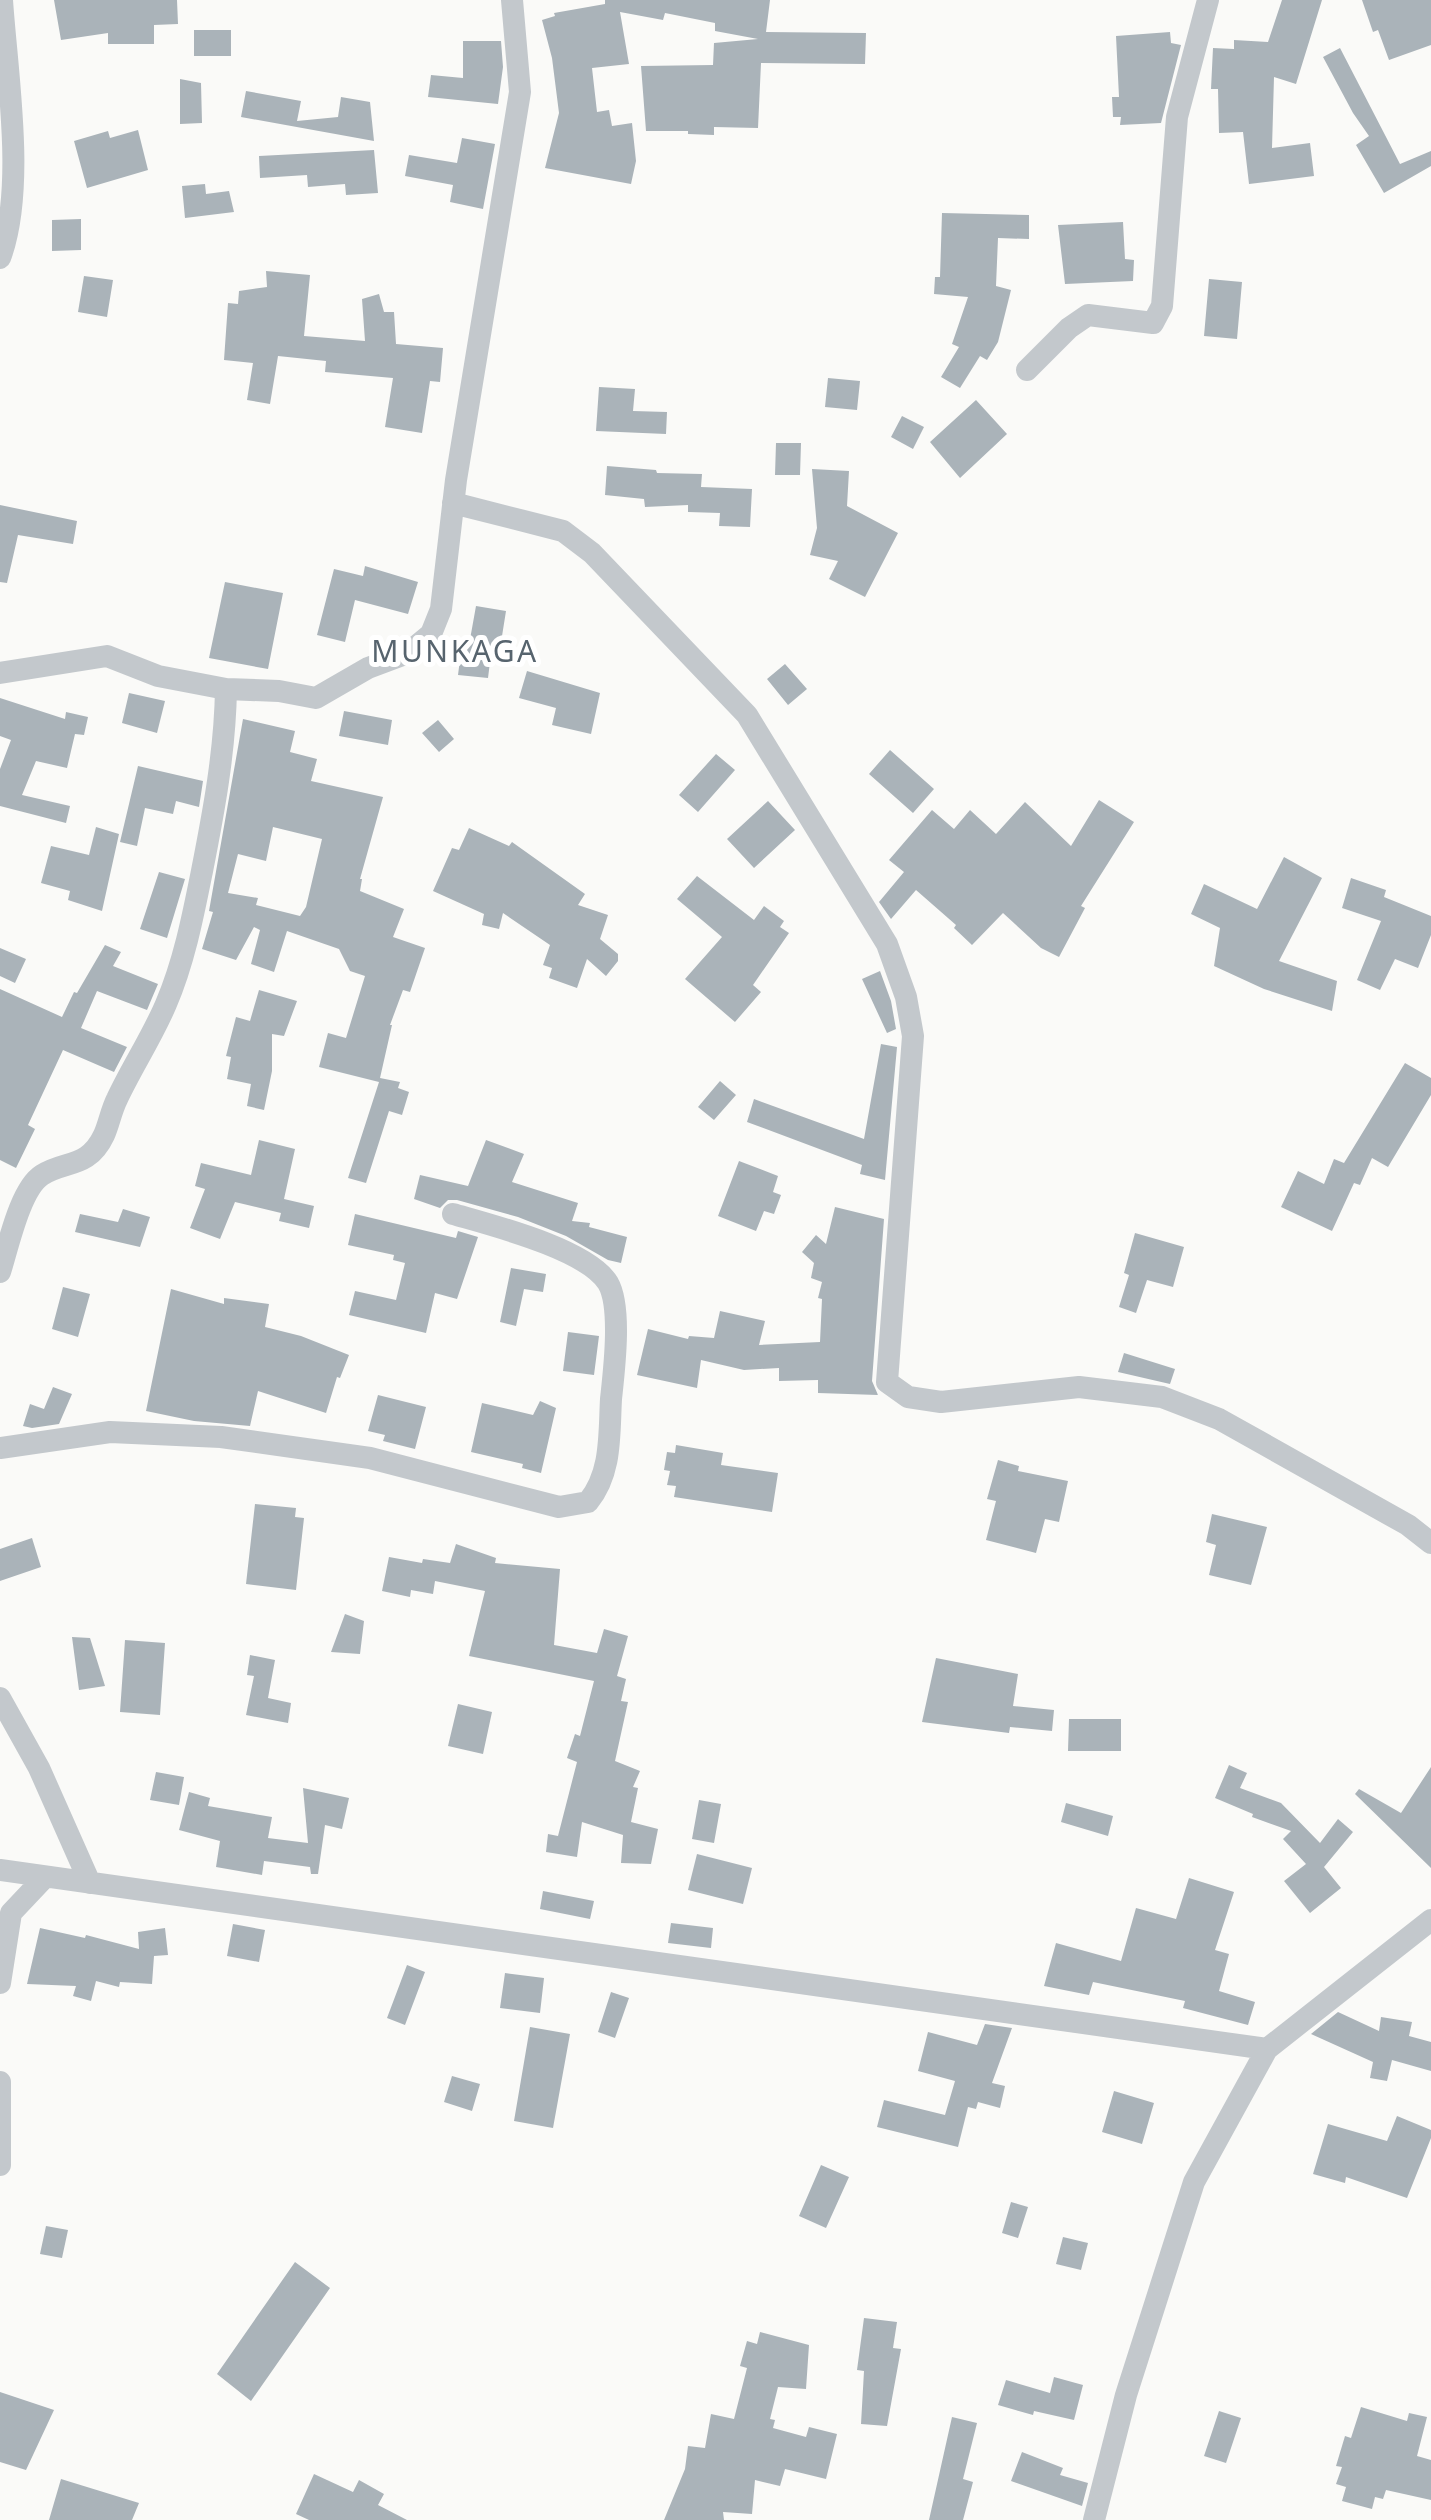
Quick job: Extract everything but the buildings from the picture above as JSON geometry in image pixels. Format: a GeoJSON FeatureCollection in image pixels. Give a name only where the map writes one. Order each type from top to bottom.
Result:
{"type":"FeatureCollection","features":[{"type":"Feature","properties":{"kind":"street"},"geometry":{"type":"LineString","coordinates":[[0,258],[7,239],[13,172],[2,0]]}},
{"type":"Feature","properties":{"kind":"street"},"geometry":{"type":"LineString","coordinates":[[0,673],[108,656],[158,676],[226,690],[279,691],[316,698],[368,668],[408,653],[431,634],[441,609],[453,503],[520,92],[512,0]]}},
{"type":"Feature","properties":{"kind":"street"},"geometry":{"type":"LineString","coordinates":[[1027,370],[1068,328],[1088,315],[1153,323],[1162,306],[1177,117],[1208,0]]}},
{"type":"Feature","properties":{"kind":"street"},"geometry":{"type":"LineString","coordinates":[[453,503],[564,531],[592,552],[747,715],[887,944],[906,998],[913,1036],[888,1382],[908,1396],[941,1402],[1079,1387],[1162,1397],[1219,1418],[1408,1526],[1431,1544]]}},
{"type":"Feature","properties":{"kind":"street"},"geometry":{"type":"LineString","coordinates":[[0,1272],[32,1185],[42,1174],[69,1167],[89,1156],[103,1138],[114,1104],[166,1005],[186,943],[215,806],[226,730],[226,690]]}},
{"type":"Feature","properties":{"kind":"street"},"geometry":{"type":"LineString","coordinates":[[0,1448],[110,1432],[221,1437],[370,1458],[558,1507],[588,1502],[606,1474],[617,1330],[608,1284],[584,1263],[531,1237],[453,1214]]}},
{"type":"Feature","properties":{"kind":"street"},"geometry":{"type":"LineString","coordinates":[[0,1698],[39,1768],[90,1883]]}},
{"type":"Feature","properties":{"kind":"street"},"geometry":{"type":"LineString","coordinates":[[0,1870],[1267,2050]]}},
{"type":"Feature","properties":{"kind":"street"},"geometry":{"type":"LineString","coordinates":[[0,1983],[11,1913],[44,1876]]}},
{"type":"Feature","properties":{"kind":"street"},"geometry":{"type":"LineString","coordinates":[[1094,2520],[1126,2396],[1194,2182],[1267,2050],[1431,1920]]}},
{"type":"Feature","properties":{"kind":"street"},"geometry":{"type":"LineString","coordinates":[[0,2082],[0,2166]]}},
{"type":"Feature","properties":{"kind":"district","name":"MUNKAGA"},"geometry":{"type":"Point","coordinates":[455,650]}}]}
